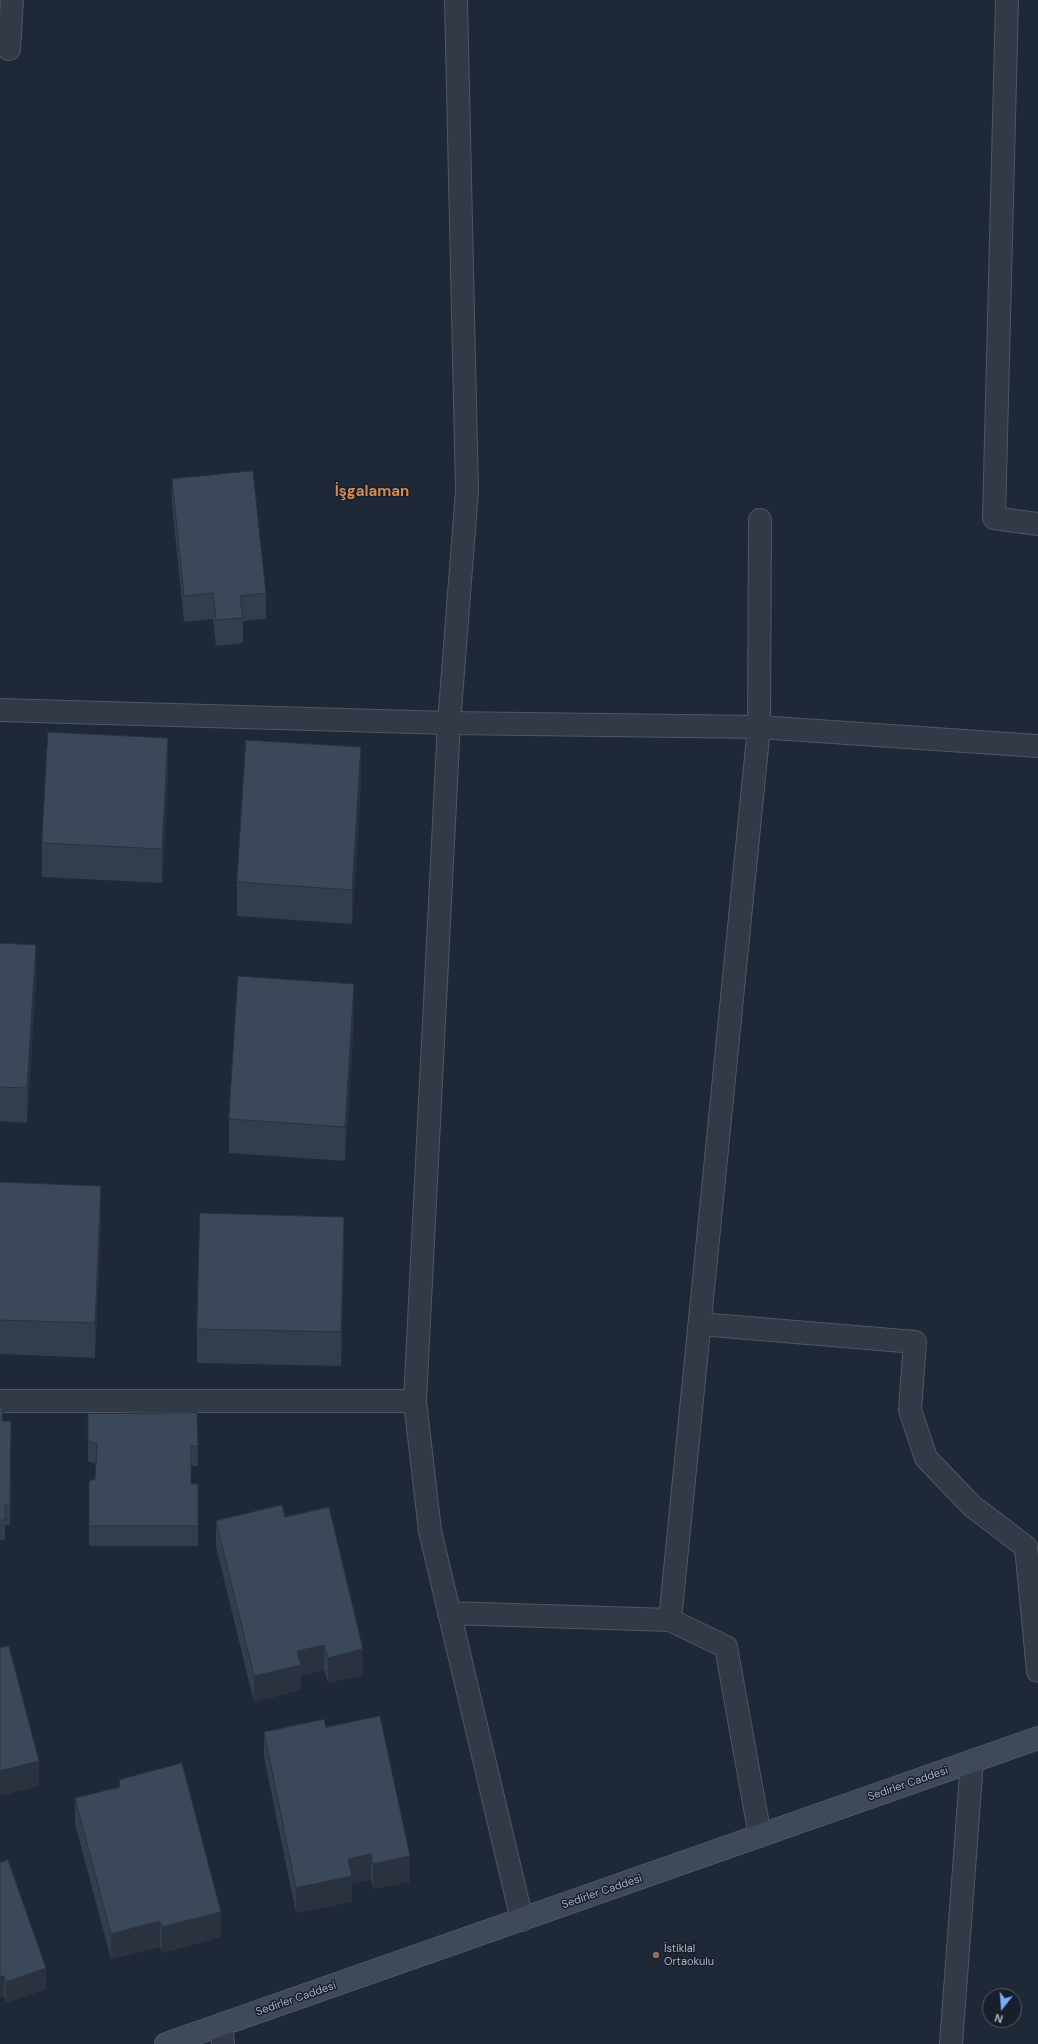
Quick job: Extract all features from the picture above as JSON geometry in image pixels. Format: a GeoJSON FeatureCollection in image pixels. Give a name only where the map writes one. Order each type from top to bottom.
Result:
{"type":"FeatureCollection","features":[{"type":"Feature","properties":{"kind":"street"},"geometry":{"type":"LineString","coordinates":[[9,49],[12,0]]}},
{"type":"Feature","properties":{"kind":"street"},"geometry":{"type":"LineString","coordinates":[[456,0],[467,491],[449,723],[415,1402],[430,1531],[522,1920]]}},
{"type":"Feature","properties":{"kind":"street"},"geometry":{"type":"LineString","coordinates":[[1007,0],[994,518],[1038,524]]}},
{"type":"Feature","properties":{"kind":"street"},"geometry":{"type":"LineString","coordinates":[[670,1620],[759,727],[760,520]]}},
{"type":"Feature","properties":{"kind":"street"},"geometry":{"type":"LineString","coordinates":[[0,710],[449,723],[759,727],[1038,746]]}},
{"type":"Feature","properties":{"kind":"street"},"geometry":{"type":"LineString","coordinates":[[700,1324],[915,1342],[910,1410],[926,1458],[972,1506],[1026,1548],[1038,1671]]}},
{"type":"Feature","properties":{"kind":"street"},"geometry":{"type":"LineString","coordinates":[[0,1400],[415,1402]]}},
{"type":"Feature","properties":{"kind":"street"},"geometry":{"type":"LineString","coordinates":[[449,1613],[670,1620],[726,1647],[760,1836]]}},
{"type":"Feature","properties":{"kind":"street","name":"Sedirler Caddesi"},"geometry":{"type":"LineString","coordinates":[[166,2044],[222,2034],[522,1920],[1038,1738]]}},
{"type":"Feature","properties":{"kind":"street"},"geometry":{"type":"LineString","coordinates":[[951,2044],[972,1762]]}},
{"type":"Feature","properties":{"kind":"building"},"geometry":{"type":"Polygon","coordinates":[[[253,471],[266,593],[240,596],[243,618],[216,620],[213,593],[184,596],[172,479],[253,471]]]}},
{"type":"Feature","properties":{"kind":"building"},"geometry":{"type":"Polygon","coordinates":[[[48,732],[168,738],[162,849],[42,843],[48,732]]]}},
{"type":"Feature","properties":{"kind":"building"},"geometry":{"type":"Polygon","coordinates":[[[246,740],[361,747],[352,890],[237,882],[246,740]]]}},
{"type":"Feature","properties":{"kind":"building"},"geometry":{"type":"Polygon","coordinates":[[[0,943],[36,945],[27,1088],[0,1087],[0,943]]]}},
{"type":"Feature","properties":{"kind":"building"},"geometry":{"type":"Polygon","coordinates":[[[238,976],[354,984],[345,1127],[229,1119],[238,976]]]}},
{"type":"Feature","properties":{"kind":"building"},"geometry":{"type":"Polygon","coordinates":[[[0,1182],[101,1186],[95,1323],[0,1320],[0,1182]]]}},
{"type":"Feature","properties":{"kind":"building"},"geometry":{"type":"Polygon","coordinates":[[[200,1213],[344,1217],[341,1332],[197,1329],[200,1213]]]}},
{"type":"Feature","properties":{"kind":"building"},"geometry":{"type":"Polygon","coordinates":[[[0,1406],[3,1406],[2,1421],[11,1421],[10,1505],[5,1505],[5,1520],[0,1520],[0,1406]]]}},
{"type":"Feature","properties":{"kind":"building"},"geometry":{"type":"Polygon","coordinates":[[[197,1413],[198,1446],[191,1446],[191,1484],[198,1484],[198,1526],[89,1526],[89,1481],[95,1479],[97,1444],[88,1441],[88,1414],[197,1413]]]}},
{"type":"Feature","properties":{"kind":"building"},"geometry":{"type":"Polygon","coordinates":[[[282,1505],[285,1517],[329,1507],[363,1649],[328,1658],[324,1645],[297,1651],[301,1665],[254,1676],[216,1521],[282,1505]]]}},
{"type":"Feature","properties":{"kind":"building"},"geometry":{"type":"Polygon","coordinates":[[[9,1646],[39,1761],[0,1771],[0,1648],[9,1646]]]}},
{"type":"Feature","properties":{"kind":"building"},"geometry":{"type":"Polygon","coordinates":[[[380,1716],[410,1856],[373,1864],[371,1854],[348,1859],[352,1876],[296,1888],[264,1732],[324,1719],[326,1727],[380,1716]]]}},
{"type":"Feature","properties":{"kind":"building"},"geometry":{"type":"Polygon","coordinates":[[[182,1763],[221,1912],[162,1927],[160,1921],[111,1934],[75,1798],[120,1787],[119,1780],[182,1763]]]}},
{"type":"Feature","properties":{"kind":"building"},"geometry":{"type":"Polygon","coordinates":[[[8,1860],[46,1968],[6,1982],[4,1976],[0,1977],[0,1863],[8,1860]]]}},
{"type":"Feature","properties":{"kind":"place","name":"İstiklal Ortaokulu"},"geometry":{"type":"Point","coordinates":[656,1955]}},
{"type":"Feature","properties":{"kind":"district","name":"İşgalaman"},"geometry":{"type":"Point","coordinates":[372,492]}}]}
